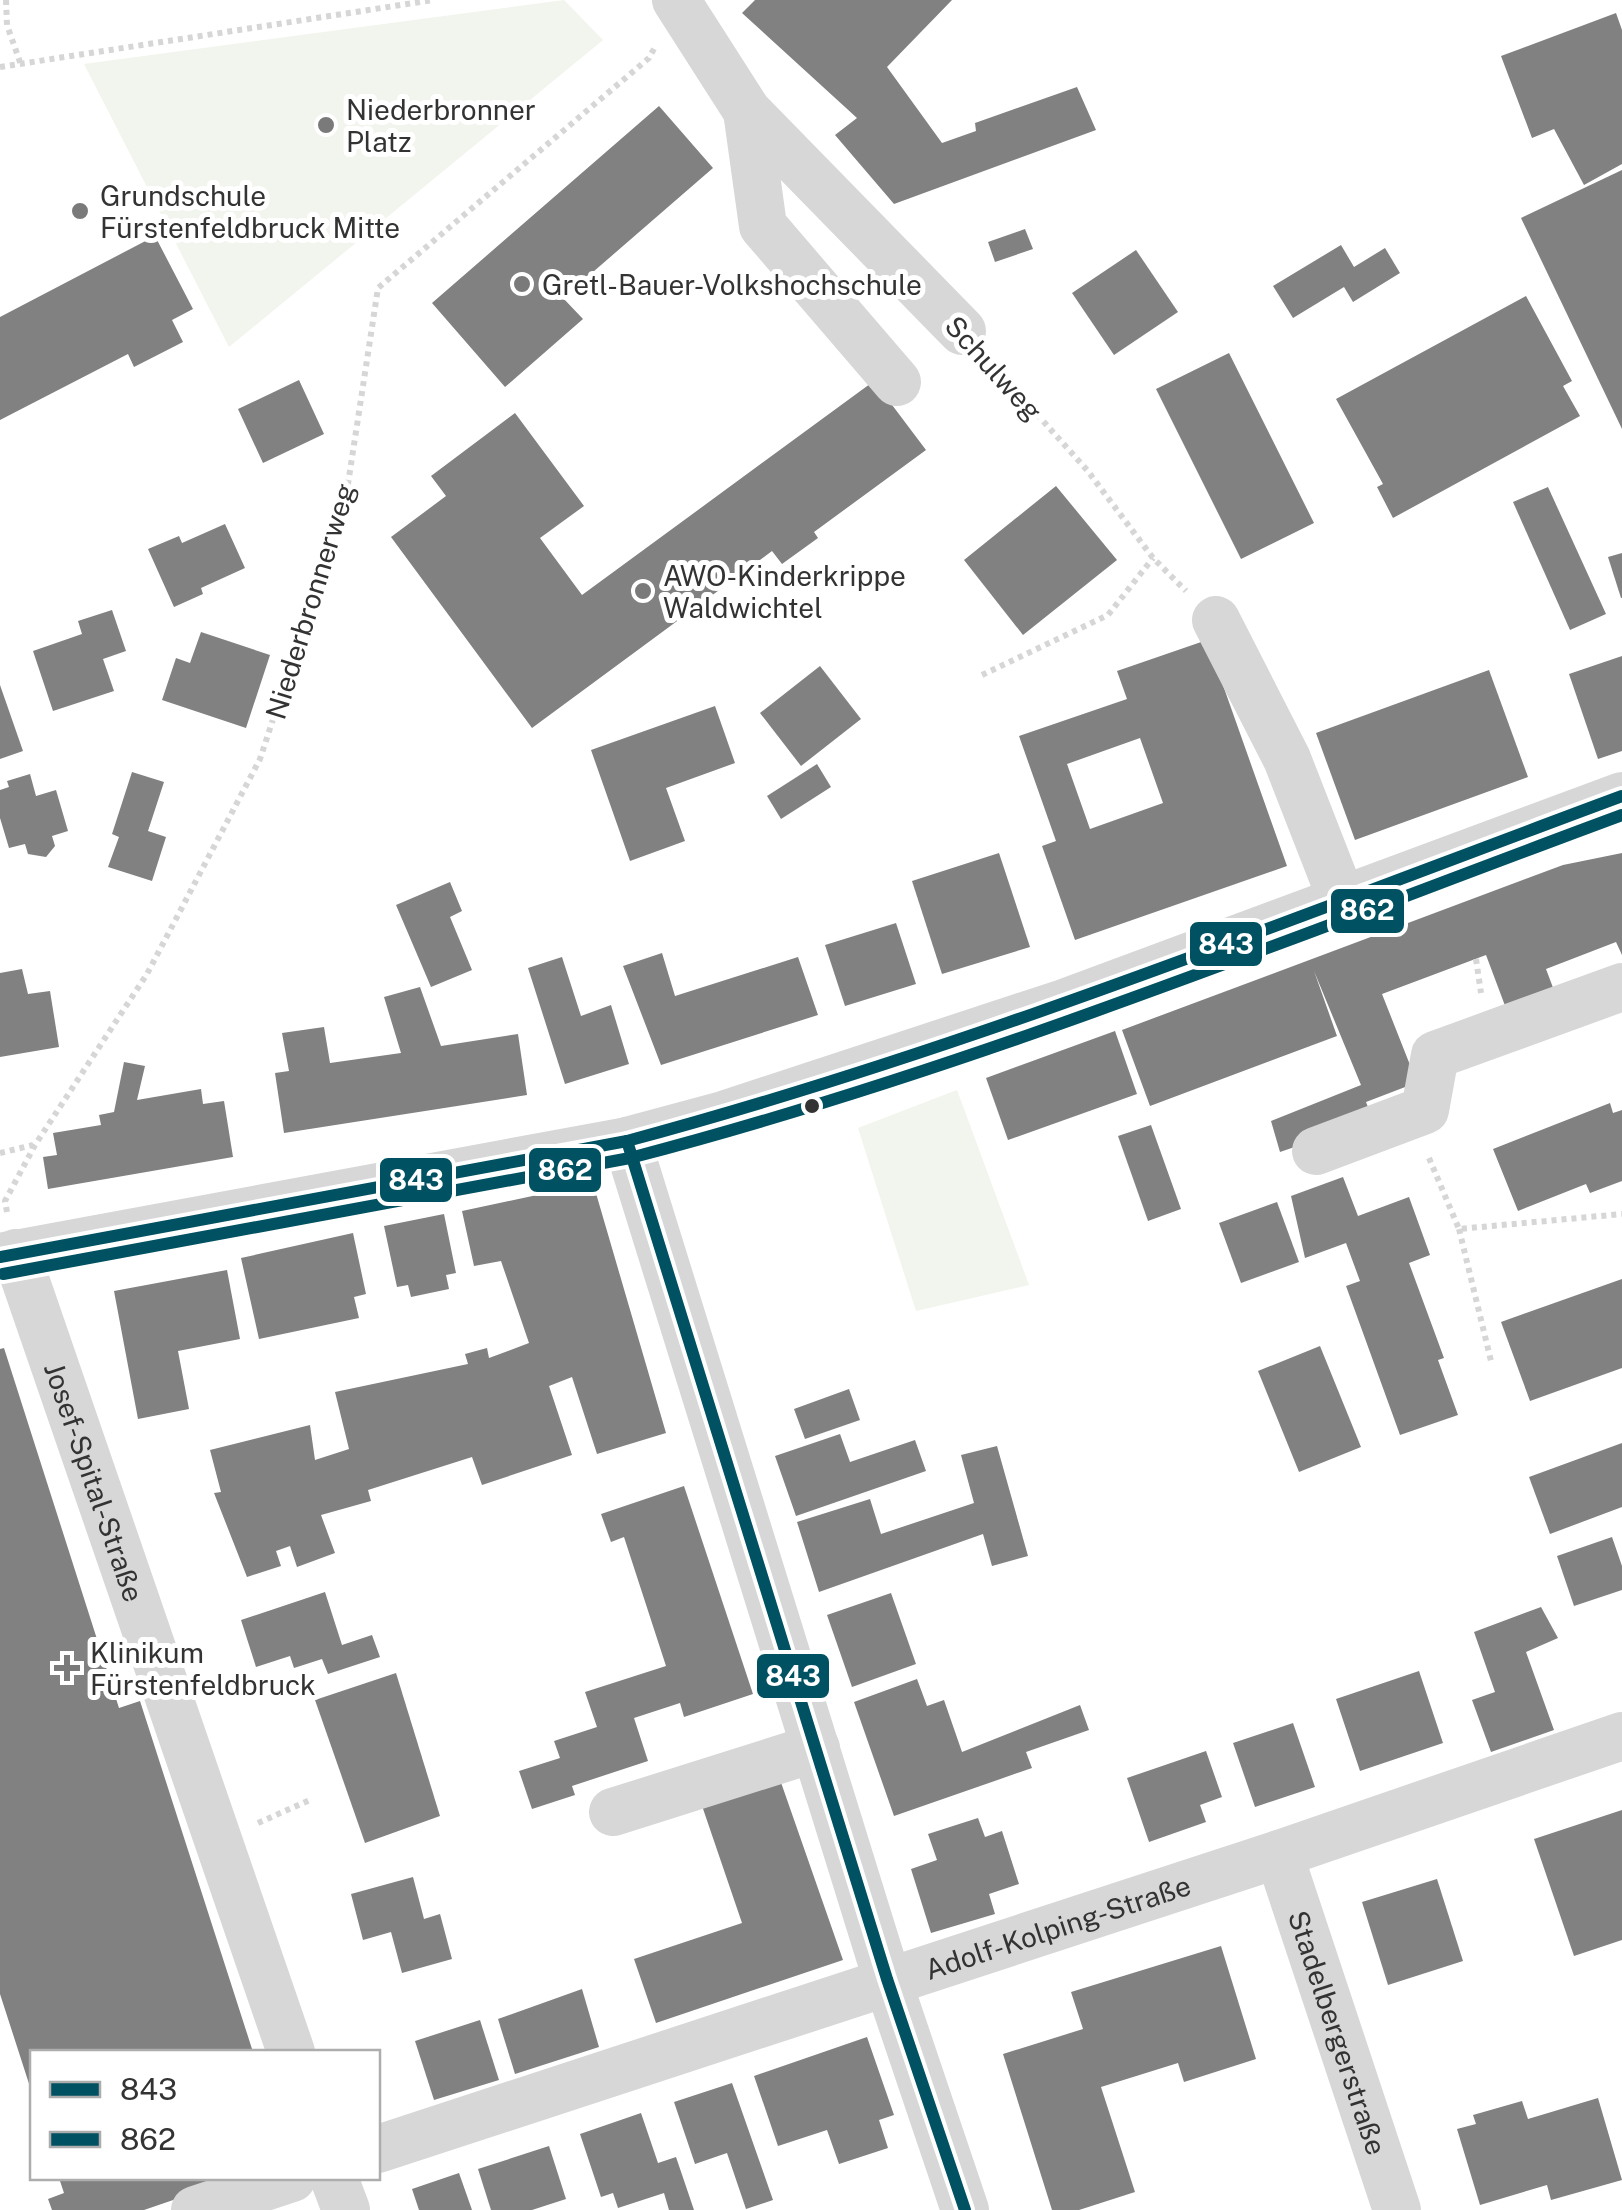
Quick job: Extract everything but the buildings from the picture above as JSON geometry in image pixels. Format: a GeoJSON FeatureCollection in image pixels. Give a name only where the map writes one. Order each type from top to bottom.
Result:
{"type":"FeatureCollection","features":[{"type":"Feature","properties":{"kind":"street","name":"Schulweg"},"geometry":{"type":"LineString","coordinates":[[676,0],[747,111],[962,331]]}},
{"type":"Feature","properties":{"kind":"street"},"geometry":{"type":"LineString","coordinates":[[747,111],[764,226],[897,382]]}},
{"type":"Feature","properties":{"kind":"street"},"geometry":{"type":"LineString","coordinates":[[1216,620],[1286,759],[1342,900]]}},
{"type":"Feature","properties":{"kind":"street"},"geometry":{"type":"LineString","coordinates":[[8,1255],[627,1141],[720,1116],[1064,1003],[1620,798]]}},
{"type":"Feature","properties":{"kind":"street"},"geometry":{"type":"LineString","coordinates":[[1316,1151],[1425,1110],[1435,1055],[1622,987]]}},
{"type":"Feature","properties":{"kind":"street"},"geometry":{"type":"LineString","coordinates":[[627,1141],[887,1979],[966,2210]]}},
{"type":"Feature","properties":{"kind":"street","name":"Josef-Spital-Straße"},"geometry":{"type":"LineString","coordinates":[[8,1255],[290,2050]]}},
{"type":"Feature","properties":{"kind":"street","name":"Adolf-Kolping-Straße"},"geometry":{"type":"LineString","coordinates":[[380,2148],[887,1979],[1279,1854],[1622,1736]]}},
{"type":"Feature","properties":{"kind":"street"},"geometry":{"type":"LineString","coordinates":[[613,1812],[816,1748]]}},
{"type":"Feature","properties":{"kind":"street","name":"Stadelbergerstraße"},"geometry":{"type":"LineString","coordinates":[[1279,1854],[1397,2210]]}},
{"type":"Feature","properties":{"kind":"street"},"geometry":{"type":"LineString","coordinates":[[195,2210],[286,2180]]}},
{"type":"Feature","properties":{"kind":"street"},"geometry":{"type":"LineString","coordinates":[[335,2180],[346,2210]]}},
{"type":"Feature","properties":{"kind":"path"},"geometry":{"type":"LineString","coordinates":[[6,0],[6,25],[22,65]]}},
{"type":"Feature","properties":{"kind":"path"},"geometry":{"type":"LineString","coordinates":[[0,67],[433,0]]}},
{"type":"Feature","properties":{"kind":"path","name":"Niederbronnerweg"},"geometry":{"type":"LineString","coordinates":[[5,1201],[34,1145],[148,974],[260,759],[346,497],[378,288],[649,58]]}},
{"type":"Feature","properties":{"kind":"path","name":"Schulweg"},"geometry":{"type":"LineString","coordinates":[[962,331],[1087,470],[1153,558],[1108,616],[982,675]]}},
{"type":"Feature","properties":{"kind":"path"},"geometry":{"type":"LineString","coordinates":[[1410,1116],[1460,1228],[1491,1361]]}},
{"type":"Feature","properties":{"kind":"path"},"geometry":{"type":"LineString","coordinates":[[0,1153],[34,1145]]}},
{"type":"Feature","properties":{"kind":"path"},"geometry":{"type":"LineString","coordinates":[[1460,1228],[1622,1214]]}},
{"type":"Feature","properties":{"kind":"path"},"geometry":{"type":"LineString","coordinates":[[218,1841],[312,1799]]}},
{"type":"Feature","properties":{"kind":"shaded area"},"geometry":{"type":"Polygon","coordinates":[[[564,0],[603,40],[229,347],[84,64],[564,0]]]}},
{"type":"Feature","properties":{"kind":"shaded area"},"geometry":{"type":"Polygon","coordinates":[[[957,1090],[1029,1285],[916,1311],[858,1128],[957,1090]]]}},
{"type":"Feature","properties":{"kind":"transit line","name":"843"},"geometry":{"type":"LineString","coordinates":[[0,1257],[627,1141],[754,1105],[1128,980],[1622,796]]}},
{"type":"Feature","properties":{"kind":"transit line","name":"862"},"geometry":{"type":"LineString","coordinates":[[3,1274],[630,1158],[756,1123],[1130,999],[1622,815]]}},
{"type":"Feature","properties":{"kind":"transit line","name":"843"},"geometry":{"type":"LineString","coordinates":[[627,1141],[887,1979],[965,2210]]}},
{"type":"Feature","properties":{"kind":"place","name":"Niederbronner Platz"},"geometry":{"type":"Point","coordinates":[326,125]}},
{"type":"Feature","properties":{"kind":"place","name":"Grundschule Fürstenfeldbruck Mitte"},"geometry":{"type":"Point","coordinates":[80,211]}},
{"type":"Feature","properties":{"kind":"place","name":"Gretl-Bauer-Volkshochschule"},"geometry":{"type":"Point","coordinates":[522,284]}},
{"type":"Feature","properties":{"kind":"place","name":"AWO-Kinderkrippe Waldwichtel"},"geometry":{"type":"Point","coordinates":[643,591]}},
{"type":"Feature","properties":{"kind":"place","name":"Klinikum Fürstenfeldbruck"},"geometry":{"type":"Point","coordinates":[67,1668]}}]}
